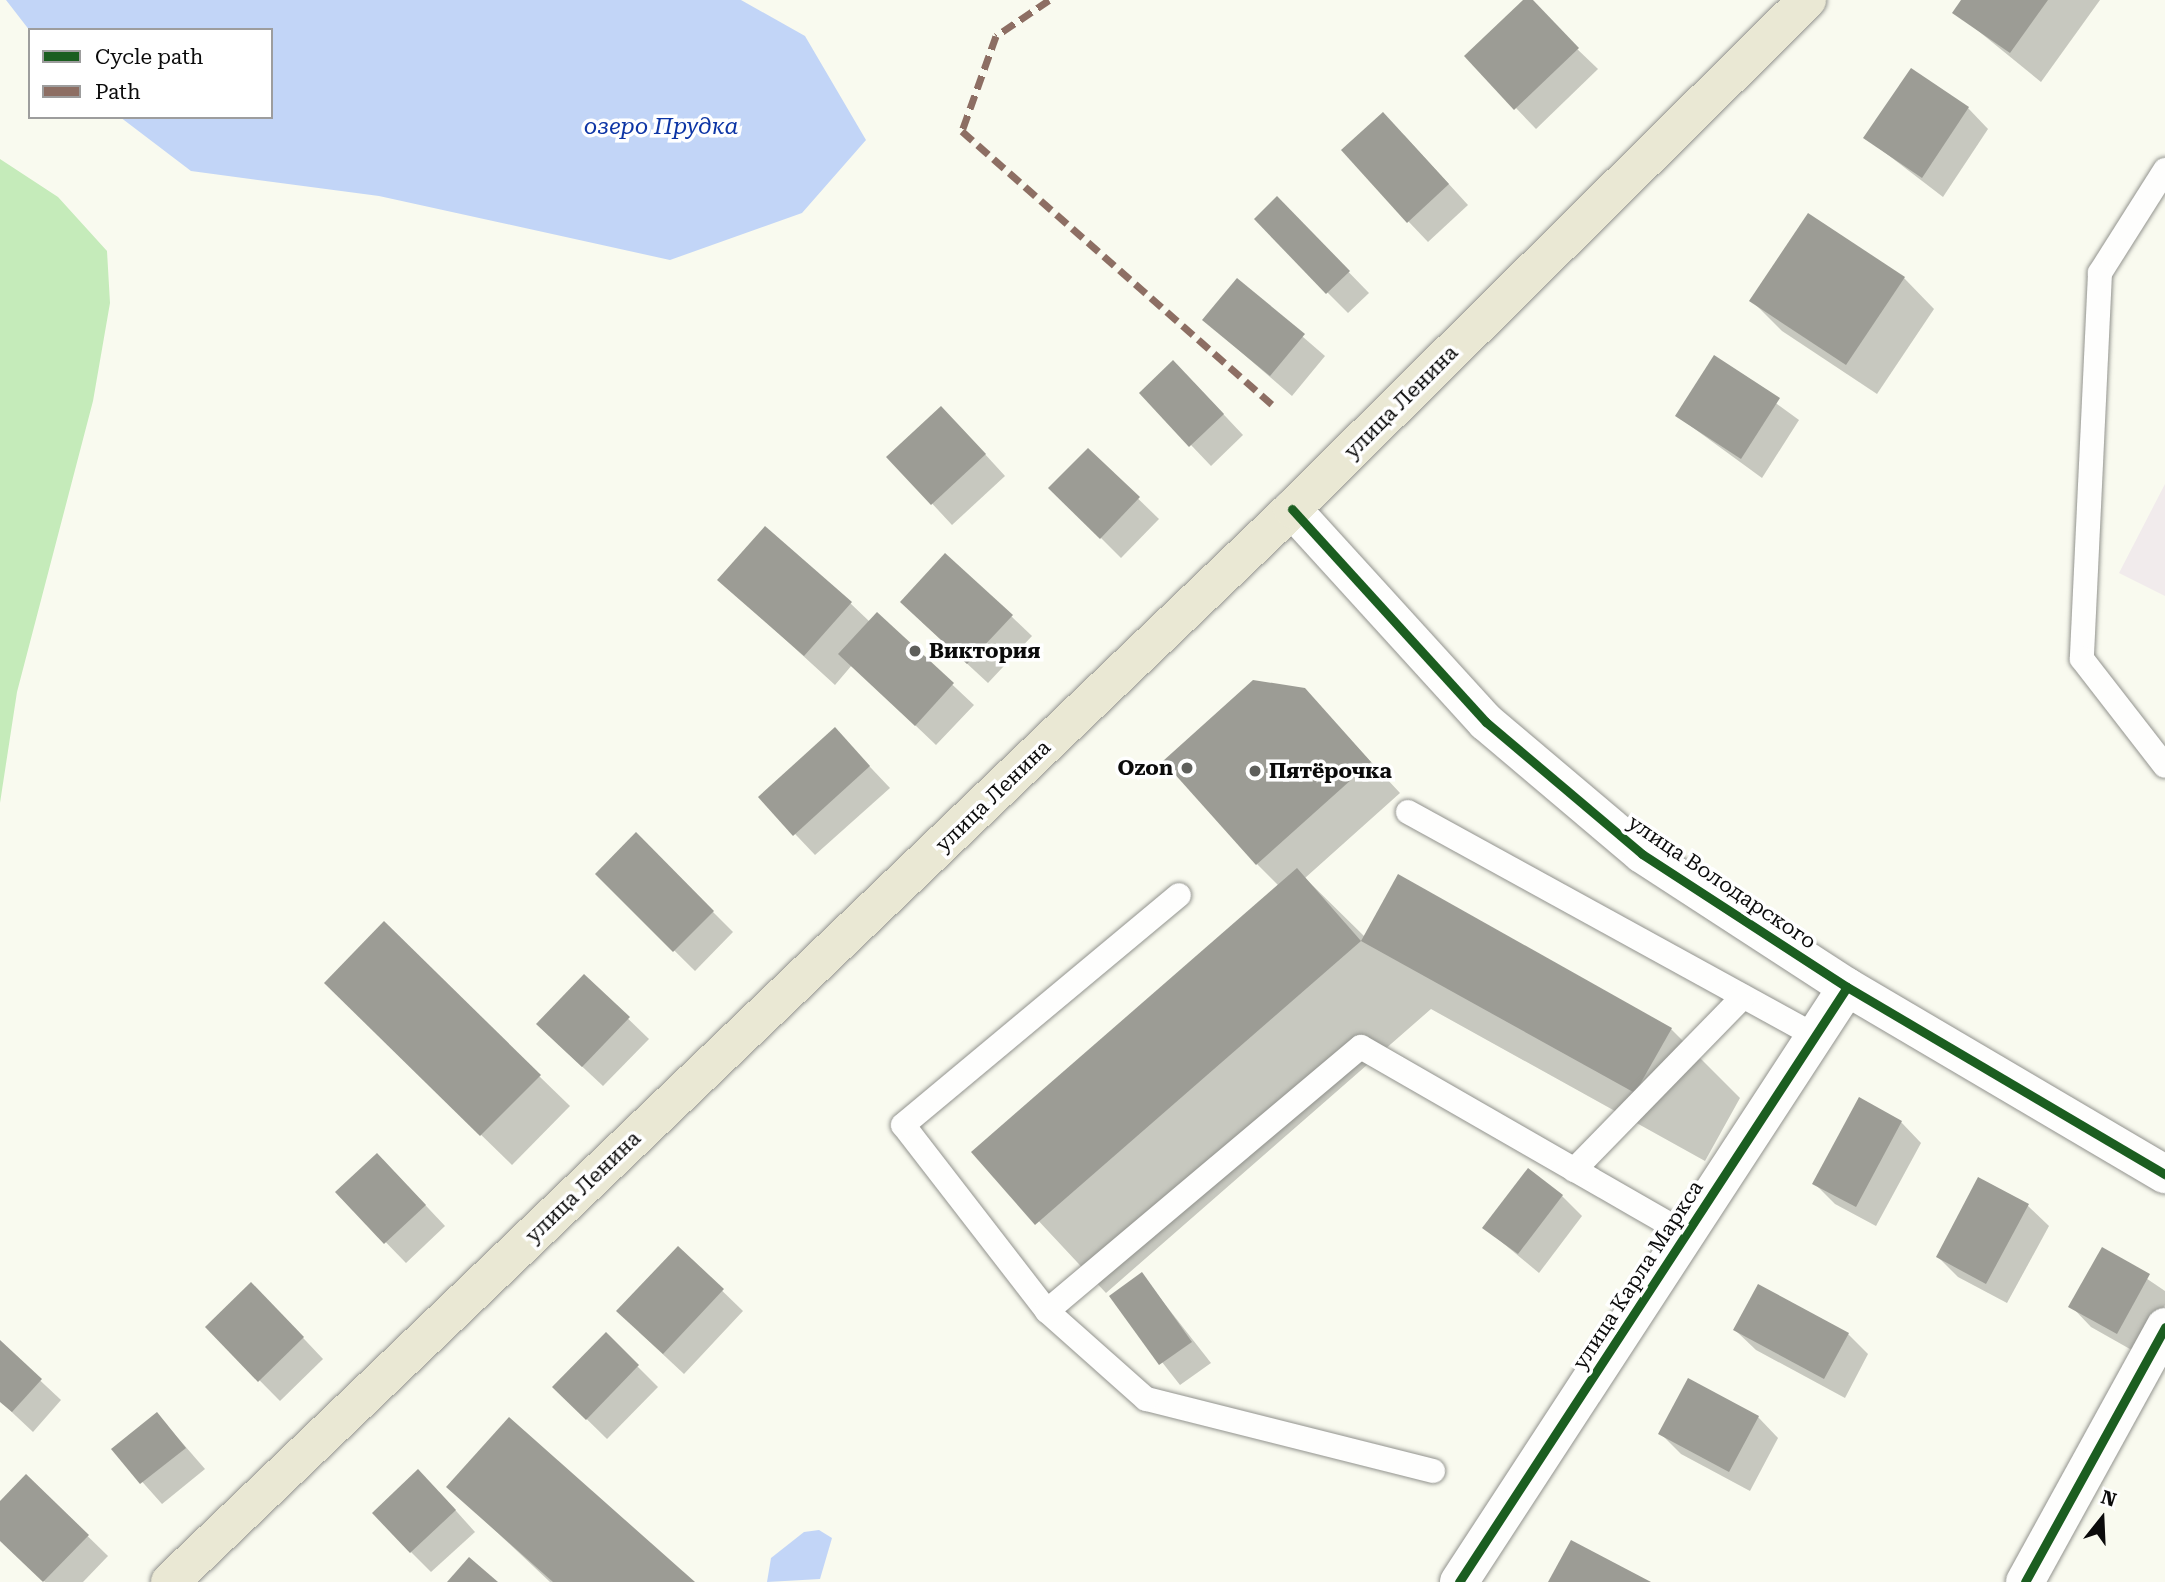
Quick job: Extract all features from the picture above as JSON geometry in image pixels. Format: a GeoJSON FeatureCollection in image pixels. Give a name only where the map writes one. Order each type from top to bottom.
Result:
{"type":"FeatureCollection","features":[{"type":"Feature","properties":{"kind":"highway","name":"улица Ленина"},"geometry":{"type":"LineString","coordinates":[[170,1582],[1292,509],[1807,0]]}},
{"type":"Feature","properties":{"kind":"street","name":"улица Володарского"},"geometry":{"type":"LineString","coordinates":[[1292,509],[1486,722],[1642,854],[1847,987],[2165,1174]]}},
{"type":"Feature","properties":{"kind":"street","name":"улица Карла Маркса"},"geometry":{"type":"LineString","coordinates":[[1459,1582],[1847,987]]}},
{"type":"Feature","properties":{"kind":"street"},"geometry":{"type":"LineString","coordinates":[[2025,1582],[2165,1327]]}},
{"type":"Feature","properties":{"kind":"lane"},"geometry":{"type":"LineString","coordinates":[[2165,170],[2101,274],[2082,659],[2165,766]]}},
{"type":"Feature","properties":{"kind":"lane"},"geometry":{"type":"LineString","coordinates":[[1408,812],[1815,1037]]}},
{"type":"Feature","properties":{"kind":"lane"},"geometry":{"type":"LineString","coordinates":[[1179,895],[903,1125],[1047,1311],[1146,1399],[1433,1471]]}},
{"type":"Feature","properties":{"kind":"lane"},"geometry":{"type":"LineString","coordinates":[[1574,1170],[1743,997]]}},
{"type":"Feature","properties":{"kind":"lane"},"geometry":{"type":"LineString","coordinates":[[1047,1311],[1361,1047],[1686,1234]]}},
{"type":"Feature","properties":{"kind":"shaded area"},"geometry":{"type":"Polygon","coordinates":[[[2165,484],[2165,596],[2119,573],[2165,484]]]}},
{"type":"Feature","properties":{"kind":"green space"},"geometry":{"type":"Polygon","coordinates":[[[0,159],[58,197],[107,251],[110,303],[93,401],[17,692],[0,803],[0,159]]]}},
{"type":"Feature","properties":{"kind":"water","name":"озеро Прудка"},"geometry":{"type":"Polygon","coordinates":[[[6,0],[741,0],[805,36],[866,140],[802,213],[670,260],[379,196],[191,171],[123,119],[273,119],[273,28],[28,28],[6,0]]]}},
{"type":"Feature","properties":{"kind":"water"},"geometry":{"type":"Polygon","coordinates":[[[819,1530],[832,1538],[820,1579],[767,1582],[771,1558],[804,1532],[819,1530]]]}},
{"type":"Feature","properties":{"kind":"building"},"geometry":{"type":"Polygon","coordinates":[[[1523,0],[1533,0],[1579,48],[1514,110],[1464,56],[1523,0]]]}},
{"type":"Feature","properties":{"kind":"building"},"geometry":{"type":"Polygon","coordinates":[[[1961,0],[2048,0],[2010,53],[1952,13],[1961,0]]]}},
{"type":"Feature","properties":{"kind":"building"},"geometry":{"type":"Polygon","coordinates":[[[1911,68],[1969,107],[1922,178],[1863,138],[1911,68]]]}},
{"type":"Feature","properties":{"kind":"building"},"geometry":{"type":"Polygon","coordinates":[[[1383,112],[1449,184],[1407,223],[1341,150],[1383,112]]]}},
{"type":"Feature","properties":{"kind":"building"},"geometry":{"type":"Polygon","coordinates":[[[1277,196],[1350,271],[1326,294],[1254,219],[1277,196]]]}},
{"type":"Feature","properties":{"kind":"building"},"geometry":{"type":"Polygon","coordinates":[[[1808,213],[1905,277],[1846,365],[1749,301],[1808,213]]]}},
{"type":"Feature","properties":{"kind":"building"},"geometry":{"type":"Polygon","coordinates":[[[1237,278],[1305,334],[1270,376],[1202,320],[1237,278]]]}},
{"type":"Feature","properties":{"kind":"building"},"geometry":{"type":"Polygon","coordinates":[[[1714,355],[1780,398],[1741,459],[1675,416],[1714,355]]]}},
{"type":"Feature","properties":{"kind":"building"},"geometry":{"type":"Polygon","coordinates":[[[1173,360],[1224,414],[1189,447],[1139,393],[1173,360]]]}},
{"type":"Feature","properties":{"kind":"building"},"geometry":{"type":"Polygon","coordinates":[[[941,406],[986,454],[931,505],[886,457],[941,406]]]}},
{"type":"Feature","properties":{"kind":"building"},"geometry":{"type":"Polygon","coordinates":[[[1088,448],[1140,497],[1100,539],[1048,488],[1088,448]]]}},
{"type":"Feature","properties":{"kind":"building"},"geometry":{"type":"Polygon","coordinates":[[[765,526],[852,602],[804,656],[717,580],[765,526]]]}},
{"type":"Feature","properties":{"kind":"building"},"geometry":{"type":"Polygon","coordinates":[[[945,553],[1013,615],[967,664],[900,602],[945,553]]]}},
{"type":"Feature","properties":{"kind":"building"},"geometry":{"type":"Polygon","coordinates":[[[877,612],[954,683],[915,726],[838,654],[877,612]]]}},
{"type":"Feature","properties":{"kind":"building"},"geometry":{"type":"Polygon","coordinates":[[[1253,680],[1305,688],[1371,762],[1256,865],[1163,761],[1253,680]]]}},
{"type":"Feature","properties":{"kind":"building"},"geometry":{"type":"Polygon","coordinates":[[[835,727],[870,766],[793,836],[758,797],[835,727]]]}},
{"type":"Feature","properties":{"kind":"building"},"geometry":{"type":"Polygon","coordinates":[[[636,832],[714,911],[673,952],[595,874],[636,832]]]}},
{"type":"Feature","properties":{"kind":"building"},"geometry":{"type":"Polygon","coordinates":[[[1297,868],[1361,941],[1035,1225],[971,1152],[1297,868]]]}},
{"type":"Feature","properties":{"kind":"building"},"geometry":{"type":"Polygon","coordinates":[[[1398,874],[1672,1028],[1635,1093],[1361,941],[1398,874]]]}},
{"type":"Feature","properties":{"kind":"building"},"geometry":{"type":"Polygon","coordinates":[[[384,921],[541,1075],[480,1136],[324,983],[384,921]]]}},
{"type":"Feature","properties":{"kind":"building"},"geometry":{"type":"Polygon","coordinates":[[[584,974],[630,1017],[582,1067],[536,1024],[584,974]]]}},
{"type":"Feature","properties":{"kind":"building"},"geometry":{"type":"Polygon","coordinates":[[[1859,1097],[1902,1121],[1856,1207],[1812,1184],[1859,1097]]]}},
{"type":"Feature","properties":{"kind":"building"},"geometry":{"type":"Polygon","coordinates":[[[377,1153],[426,1205],[384,1244],[335,1192],[377,1153]]]}},
{"type":"Feature","properties":{"kind":"building"},"geometry":{"type":"Polygon","coordinates":[[[1528,1168],[1563,1195],[1518,1254],[1482,1228],[1528,1168]]]}},
{"type":"Feature","properties":{"kind":"building"},"geometry":{"type":"Polygon","coordinates":[[[1978,1177],[2029,1204],[1986,1284],[1936,1257],[1978,1177]]]}},
{"type":"Feature","properties":{"kind":"building"},"geometry":{"type":"Polygon","coordinates":[[[678,1246],[724,1289],[663,1354],[616,1311],[678,1246]]]}},
{"type":"Feature","properties":{"kind":"building"},"geometry":{"type":"Polygon","coordinates":[[[2102,1247],[2150,1274],[2117,1334],[2068,1307],[2102,1247]]]}},
{"type":"Feature","properties":{"kind":"building"},"geometry":{"type":"Polygon","coordinates":[[[1142,1272],[1192,1342],[1159,1365],[1109,1296],[1142,1272]]]}},
{"type":"Feature","properties":{"kind":"building"},"geometry":{"type":"Polygon","coordinates":[[[251,1282],[304,1337],[258,1382],[205,1327],[251,1282]]]}},
{"type":"Feature","properties":{"kind":"building"},"geometry":{"type":"Polygon","coordinates":[[[1758,1284],[1849,1333],[1824,1379],[1733,1330],[1758,1284]]]}},
{"type":"Feature","properties":{"kind":"building"},"geometry":{"type":"Polygon","coordinates":[[[606,1332],[639,1365],[586,1420],[552,1387],[606,1332]]]}},
{"type":"Feature","properties":{"kind":"building"},"geometry":{"type":"Polygon","coordinates":[[[0,1340],[42,1379],[12,1412],[0,1402],[0,1340]]]}},
{"type":"Feature","properties":{"kind":"building"},"geometry":{"type":"Polygon","coordinates":[[[1688,1378],[1759,1416],[1729,1472],[1658,1434],[1688,1378]]]}},
{"type":"Feature","properties":{"kind":"building"},"geometry":{"type":"Polygon","coordinates":[[[157,1412],[186,1448],[140,1484],[111,1449],[157,1412]]]}},
{"type":"Feature","properties":{"kind":"building"},"geometry":{"type":"Polygon","coordinates":[[[509,1417],[695,1582],[553,1582],[446,1487],[509,1417]]]}},
{"type":"Feature","properties":{"kind":"building"},"geometry":{"type":"Polygon","coordinates":[[[418,1469],[456,1510],[410,1553],[372,1513],[418,1469]]]}},
{"type":"Feature","properties":{"kind":"building"},"geometry":{"type":"Polygon","coordinates":[[[26,1474],[89,1535],[43,1582],[0,1541],[0,1501],[26,1474]]]}},
{"type":"Feature","properties":{"kind":"building"},"geometry":{"type":"Polygon","coordinates":[[[1571,1540],[1651,1582],[1548,1582],[1571,1540]]]}},
{"type":"Feature","properties":{"kind":"building"},"geometry":{"type":"Polygon","coordinates":[[[469,1557],[498,1582],[447,1582],[469,1557]]]}},
{"type":"Feature","properties":{"kind":"marked path"},"geometry":{"type":"LineString","coordinates":[[1049,0],[996,36],[962,131],[1276,408]]}},
{"type":"Feature","properties":{"kind":"cycle path"},"geometry":{"type":"LineString","coordinates":[[1292,509],[1486,722],[1642,854],[1847,987],[2165,1174]]}},
{"type":"Feature","properties":{"kind":"cycle path"},"geometry":{"type":"LineString","coordinates":[[1459,1582],[1847,987]]}},
{"type":"Feature","properties":{"kind":"cycle path"},"geometry":{"type":"LineString","coordinates":[[2025,1582],[2165,1327]]}},
{"type":"Feature","properties":{"kind":"place","name":"Виктория"},"geometry":{"type":"Point","coordinates":[915,651]}},
{"type":"Feature","properties":{"kind":"place","name":"Ozon"},"geometry":{"type":"Point","coordinates":[1187,768]}},
{"type":"Feature","properties":{"kind":"place","name":"Пятёрочка"},"geometry":{"type":"Point","coordinates":[1255,771]}}]}
